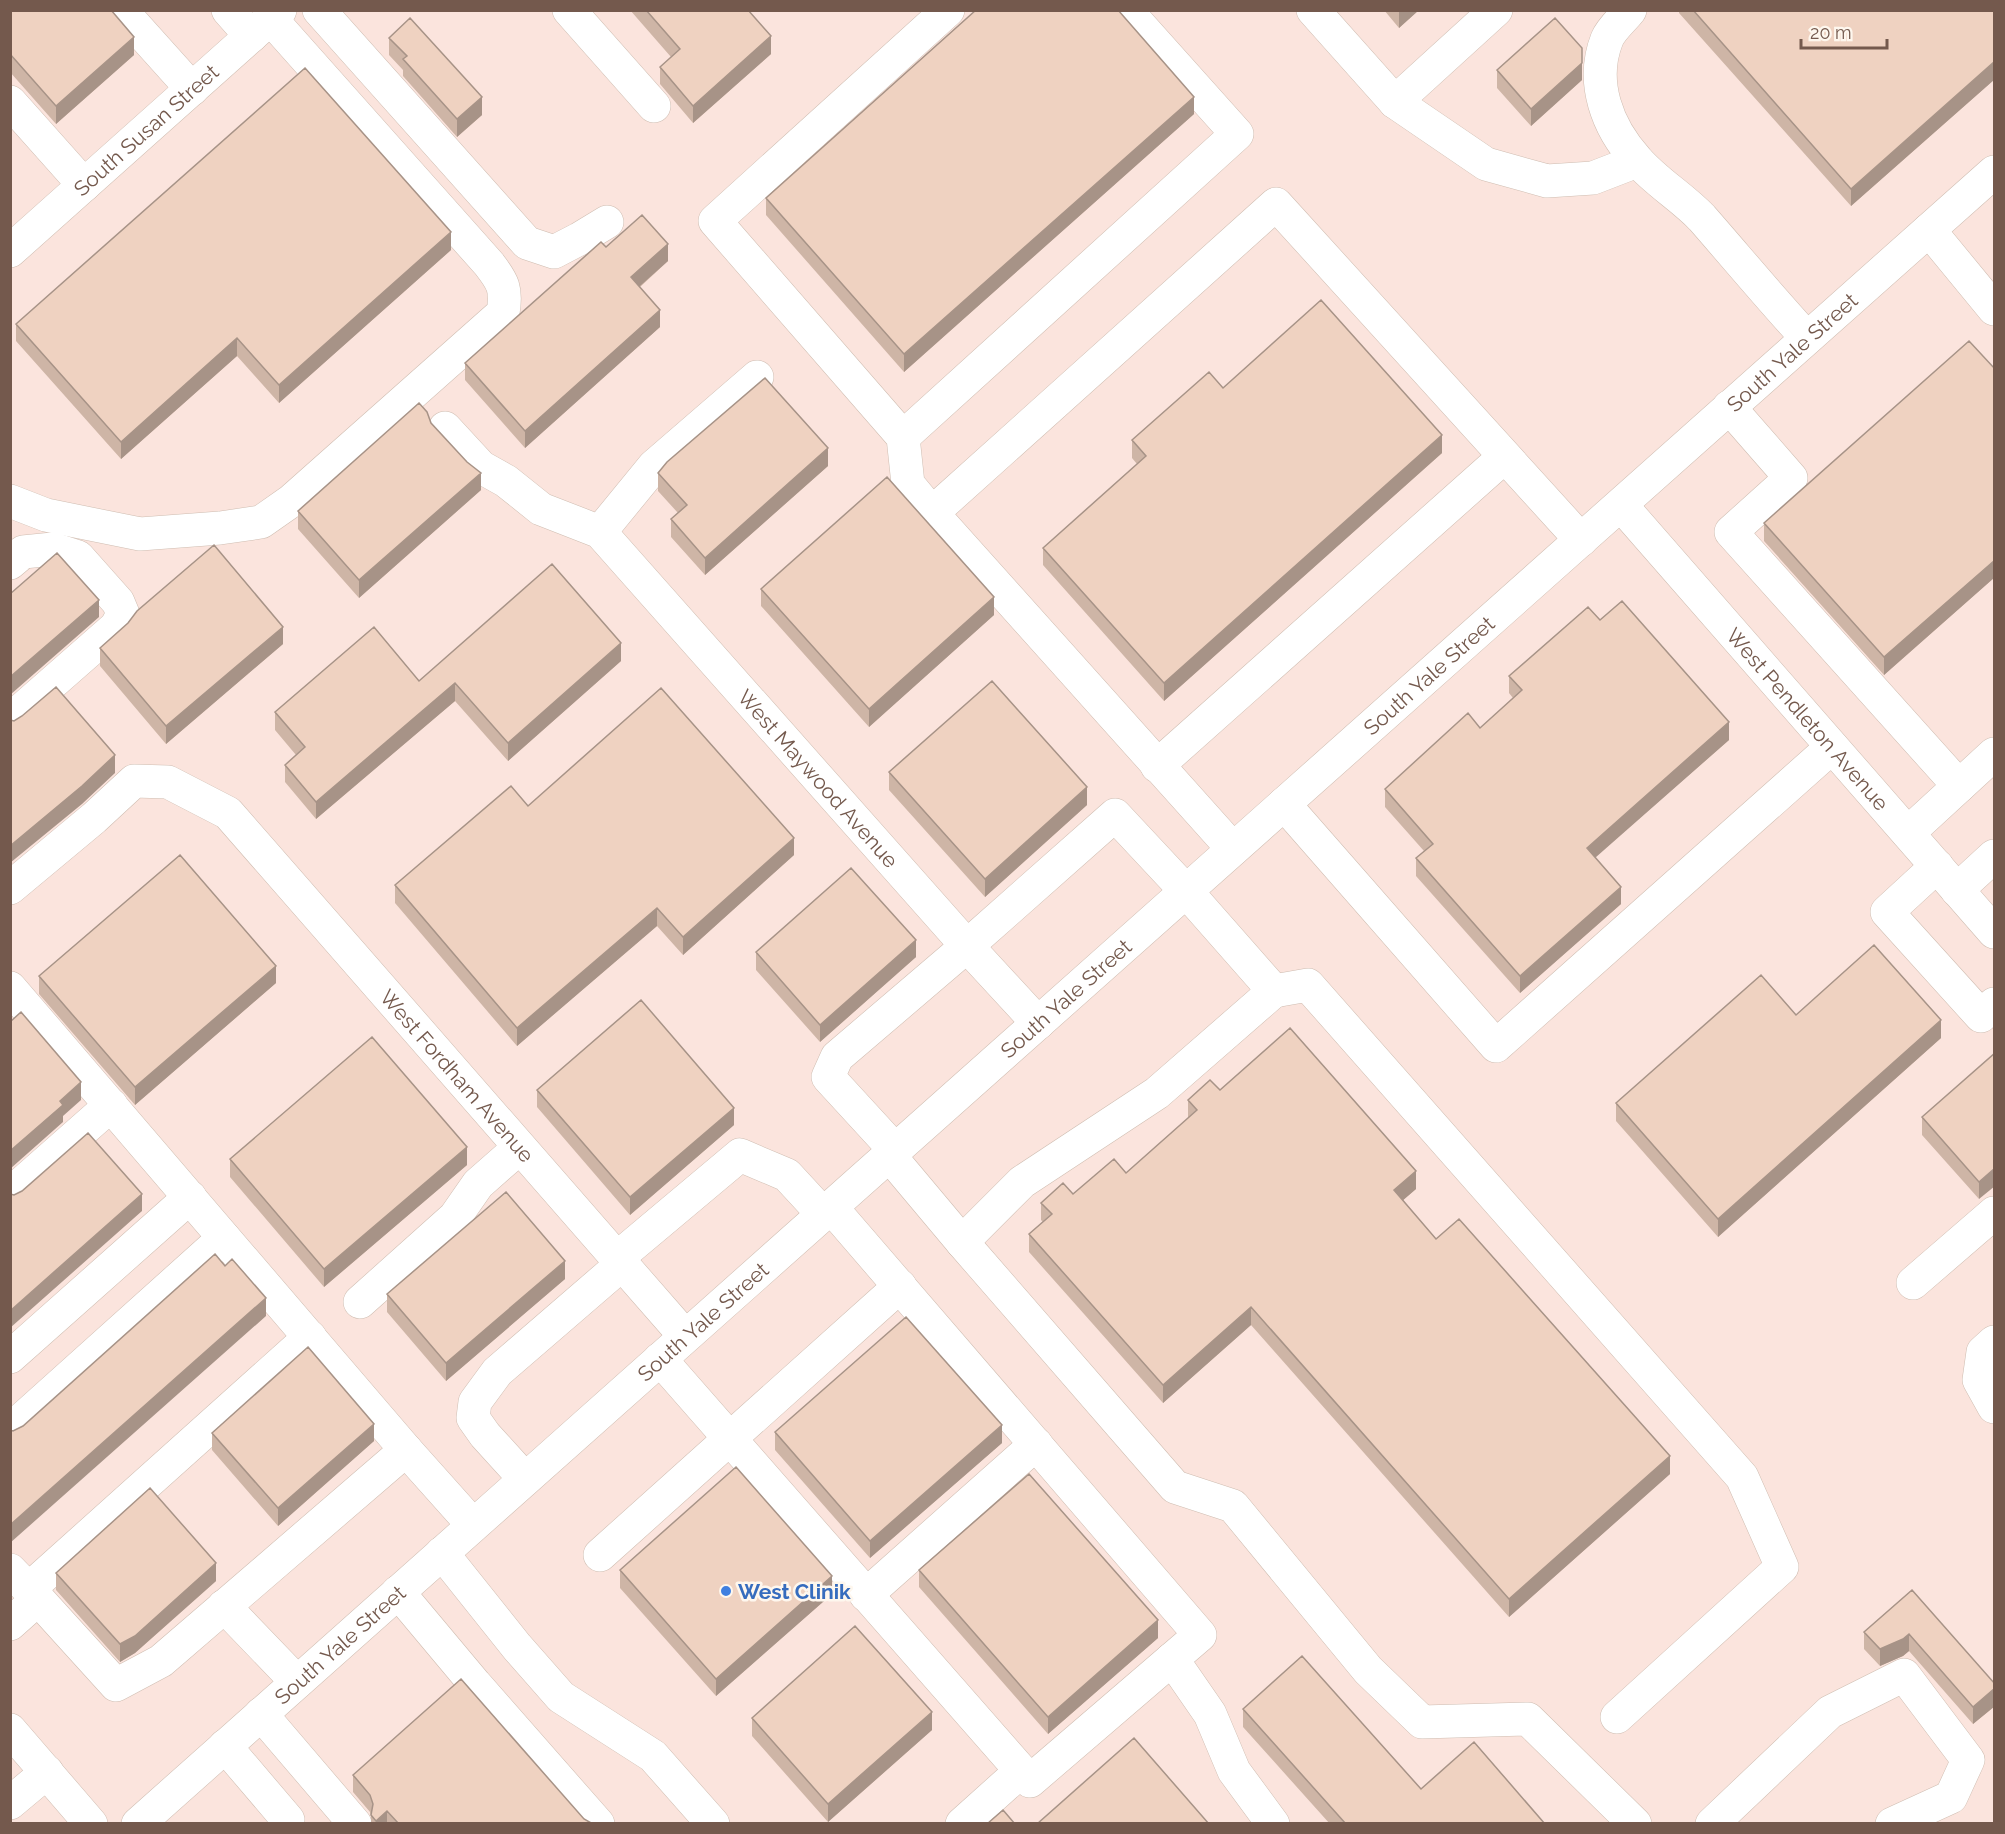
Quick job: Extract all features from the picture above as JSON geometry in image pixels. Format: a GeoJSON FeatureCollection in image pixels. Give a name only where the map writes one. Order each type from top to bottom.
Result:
{"type":"FeatureCollection","features":[{"type":"Feature","properties":{"kind":"street"},"geometry":{"type":"LineString","coordinates":[[121,10],[192,89]]}},
{"type":"Feature","properties":{"kind":"street"},"geometry":{"type":"LineString","coordinates":[[10,501],[46,515],[140,534],[220,528],[261,522],[291,501],[503,313],[505,299],[502,282],[489,264],[267,22],[228,10]]}},
{"type":"Feature","properties":{"kind":"street"},"geometry":{"type":"LineString","coordinates":[[319,10],[527,243],[554,252],[579,240],[607,222]]}},
{"type":"Feature","properties":{"kind":"street"},"geometry":{"type":"LineString","coordinates":[[569,10],[654,106]]}},
{"type":"Feature","properties":{"kind":"street"},"geometry":{"type":"LineString","coordinates":[[948,10],[715,221],[903,436],[908,484],[1233,849]]}},
{"type":"Feature","properties":{"kind":"street"},"geometry":{"type":"LineString","coordinates":[[903,436],[1237,134],[1126,10]]}},
{"type":"Feature","properties":{"kind":"street"},"geometry":{"type":"LineString","coordinates":[[1313,10],[1395,102],[1486,164],[1548,181],[1593,178],[1637,161]]}},
{"type":"Feature","properties":{"kind":"street"},"geometry":{"type":"LineString","coordinates":[[1395,102],[1496,10]]}},
{"type":"Feature","properties":{"kind":"street"},"geometry":{"type":"LineString","coordinates":[[1630,10],[1608,36],[1602,58],[1600,93],[1611,126],[1637,161],[1700,216],[1765,293],[1808,338]]}},
{"type":"Feature","properties":{"kind":"street","name":"South Susan Street"},"geometry":{"type":"LineString","coordinates":[[10,250],[267,22]]}},
{"type":"Feature","properties":{"kind":"street"},"geometry":{"type":"LineString","coordinates":[[10,102],[84,185]]}},
{"type":"Feature","properties":{"kind":"street","name":"South Yale Street"},"geometry":{"type":"LineString","coordinates":[[138,1824],[1995,172]]}},
{"type":"Feature","properties":{"kind":"street"},"geometry":{"type":"LineString","coordinates":[[932,513],[1276,204],[1581,540]]}},
{"type":"Feature","properties":{"kind":"street"},"geometry":{"type":"LineString","coordinates":[[1929,230],[1995,309]]}},
{"type":"Feature","properties":{"kind":"street"},"geometry":{"type":"LineString","coordinates":[[445,428],[481,467],[506,481],[541,508],[600,532],[654,466],[757,376]]}},
{"type":"Feature","properties":{"kind":"street"},"geometry":{"type":"LineString","coordinates":[[1729,407],[1791,478],[1731,532],[1959,786]]}},
{"type":"Feature","properties":{"kind":"street"},"geometry":{"type":"LineString","coordinates":[[1157,766],[1504,457]]}},
{"type":"Feature","properties":{"kind":"street","name":"West Pendleton Avenue"},"geometry":{"type":"LineString","coordinates":[[1621,505],[1995,932]]}},
{"type":"Feature","properties":{"kind":"street","name":"West Maywood Avenue"},"geometry":{"type":"LineString","coordinates":[[600,532],[1038,1023]]}},
{"type":"Feature","properties":{"kind":"street"},"geometry":{"type":"LineString","coordinates":[[10,563],[23,552],[53,549],[78,557],[117,602],[123,614],[116,627],[10,720]]}},
{"type":"Feature","properties":{"kind":"street"},"geometry":{"type":"LineString","coordinates":[[1284,804],[1496,1046],[1832,747]]}},
{"type":"Feature","properties":{"kind":"street"},"geometry":{"type":"LineString","coordinates":[[1908,833],[1995,754]]}},
{"type":"Feature","properties":{"kind":"street","name":"West Fordham Avenue"},"geometry":{"type":"LineString","coordinates":[[10,888],[94,818],[134,781],[168,782],[228,813],[685,1336]]}},
{"type":"Feature","properties":{"kind":"street"},"geometry":{"type":"LineString","coordinates":[[1274,991],[1115,815],[837,1057],[828,1077],[962,1242],[1175,1488],[1233,1506],[1368,1670],[1422,1722],[1527,1719],[1635,1824]]}},
{"type":"Feature","properties":{"kind":"street"},"geometry":{"type":"LineString","coordinates":[[1995,856],[1947,878],[1887,912],[1981,1016],[1995,1004]]}},
{"type":"Feature","properties":{"kind":"street"},"geometry":{"type":"LineString","coordinates":[[962,1242],[1022,1182],[1157,1093],[1274,991],[1308,985],[1742,1477],[1782,1567],[1617,1717]]}},
{"type":"Feature","properties":{"kind":"street"},"geometry":{"type":"LineString","coordinates":[[10,988],[473,1525]]}},
{"type":"Feature","properties":{"kind":"street"},"geometry":{"type":"LineString","coordinates":[[10,1194],[111,1106]]}},
{"type":"Feature","properties":{"kind":"street"},"geometry":{"type":"LineString","coordinates":[[360,1302],[455,1216],[478,1184],[519,1148]]}},
{"type":"Feature","properties":{"kind":"street"},"geometry":{"type":"LineString","coordinates":[[525,1479],[485,1435],[473,1418],[475,1402],[497,1372],[741,1155],[788,1175],[827,1210],[900,1286],[1200,1635],[1030,1781],[660,1359]]}},
{"type":"Feature","properties":{"kind":"street"},"geometry":{"type":"LineString","coordinates":[[10,1357],[190,1197]]}},
{"type":"Feature","properties":{"kind":"street"},"geometry":{"type":"LineString","coordinates":[[1913,1283],[1995,1214]]}},
{"type":"Feature","properties":{"kind":"street"},"geometry":{"type":"LineString","coordinates":[[10,1430],[224,1238]]}},
{"type":"Feature","properties":{"kind":"street"},"geometry":{"type":"LineString","coordinates":[[600,1555],[900,1286]]}},
{"type":"Feature","properties":{"kind":"street"},"geometry":{"type":"LineString","coordinates":[[10,1624],[26,1586],[310,1337]]}},
{"type":"Feature","properties":{"kind":"street"},"geometry":{"type":"LineString","coordinates":[[1995,1342],[1983,1352],[1979,1380],[1995,1407]]}},
{"type":"Feature","properties":{"kind":"street"},"geometry":{"type":"LineString","coordinates":[[866,1596],[1036,1444]]}},
{"type":"Feature","properties":{"kind":"street"},"geometry":{"type":"LineString","coordinates":[[26,1586],[116,1685],[160,1661],[406,1450]]}},
{"type":"Feature","properties":{"kind":"street"},"geometry":{"type":"LineString","coordinates":[[442,1553],[517,1647],[561,1697],[653,1756],[714,1824]]}},
{"type":"Feature","properties":{"kind":"street"},"geometry":{"type":"LineString","coordinates":[[398,1592],[598,1824]]}},
{"type":"Feature","properties":{"kind":"street"},"geometry":{"type":"LineString","coordinates":[[224,1606],[297,1682]]}},
{"type":"Feature","properties":{"kind":"street"},"geometry":{"type":"LineString","coordinates":[[1172,1659],[1210,1714],[1234,1771],[1273,1824]]}},
{"type":"Feature","properties":{"kind":"street"},"geometry":{"type":"LineString","coordinates":[[1712,1824],[1830,1712],[1904,1675],[1968,1760],[1951,1797],[1892,1824]]}},
{"type":"Feature","properties":{"kind":"street"},"geometry":{"type":"LineString","coordinates":[[261,1714],[355,1824]]}},
{"type":"Feature","properties":{"kind":"street"},"geometry":{"type":"LineString","coordinates":[[10,1730],[91,1824]]}},
{"type":"Feature","properties":{"kind":"street"},"geometry":{"type":"LineString","coordinates":[[225,1746],[288,1822]]}},
{"type":"Feature","properties":{"kind":"street"},"geometry":{"type":"LineString","coordinates":[[962,1824],[1021,1771]]}},
{"type":"Feature","properties":{"kind":"street"},"geometry":{"type":"LineString","coordinates":[[10,1803],[47,1772]]}},
{"type":"Feature","properties":{"kind":"shaded area"},"geometry":{"type":"Polygon","coordinates":[[[11,11],[1994,11],[1994,1823],[11,1823],[11,11]]]}},
{"type":"Feature","properties":{"kind":"building"},"geometry":{"type":"Polygon","coordinates":[[[10,10],[111,10],[134,37],[56,106],[10,54],[10,10]]]}},
{"type":"Feature","properties":{"kind":"building"},"geometry":{"type":"Polygon","coordinates":[[[646,10],[748,10],[771,36],[693,106],[660,67],[680,49],[646,10]]]}},
{"type":"Feature","properties":{"kind":"building"},"geometry":{"type":"Polygon","coordinates":[[[976,10],[1118,10],[1194,97],[904,354],[766,198],[976,10]]]}},
{"type":"Feature","properties":{"kind":"building"},"geometry":{"type":"Polygon","coordinates":[[[1693,10],[1995,10],[1995,61],[1851,189],[1693,10]]]}},
{"type":"Feature","properties":{"kind":"building"},"geometry":{"type":"Polygon","coordinates":[[[410,18],[482,97],[457,119],[403,59],[407,56],[389,38],[410,18]]]}},
{"type":"Feature","properties":{"kind":"building"},"geometry":{"type":"Polygon","coordinates":[[[1555,18],[1582,48],[1582,63],[1531,109],[1497,70],[1555,18]]]}},
{"type":"Feature","properties":{"kind":"building"},"geometry":{"type":"Polygon","coordinates":[[[305,68],[451,232],[279,385],[237,338],[121,442],[16,324],[305,68]]]}},
{"type":"Feature","properties":{"kind":"building"},"geometry":{"type":"Polygon","coordinates":[[[642,215],[668,244],[631,277],[660,310],[525,431],[465,363],[601,242],[606,247],[642,215]]]}},
{"type":"Feature","properties":{"kind":"building"},"geometry":{"type":"Polygon","coordinates":[[[1321,300],[1442,435],[1164,683],[1043,548],[1146,456],[1132,440],[1209,372],[1223,388],[1321,300]]]}},
{"type":"Feature","properties":{"kind":"building"},"geometry":{"type":"Polygon","coordinates":[[[1969,341],[1995,369],[1995,560],[1884,657],[1764,523],[1969,341]]]}},
{"type":"Feature","properties":{"kind":"building"},"geometry":{"type":"Polygon","coordinates":[[[765,378],[828,448],[705,558],[671,519],[687,505],[658,473],[667,462],[765,378]]]}},
{"type":"Feature","properties":{"kind":"building"},"geometry":{"type":"Polygon","coordinates":[[[419,403],[427,412],[431,423],[467,462],[481,473],[359,580],[298,511],[419,403]]]}},
{"type":"Feature","properties":{"kind":"building"},"geometry":{"type":"Polygon","coordinates":[[[887,477],[994,597],[869,709],[761,589],[887,477]]]}},
{"type":"Feature","properties":{"kind":"building"},"geometry":{"type":"Polygon","coordinates":[[[214,545],[283,627],[166,726],[100,648],[128,623],[137,611],[214,545]]]}},
{"type":"Feature","properties":{"kind":"building"},"geometry":{"type":"Polygon","coordinates":[[[57,553],[99,600],[10,677],[10,594],[57,553]]]}},
{"type":"Feature","properties":{"kind":"building"},"geometry":{"type":"Polygon","coordinates":[[[552,564],[621,643],[508,743],[455,683],[316,802],[285,765],[305,747],[275,712],[374,627],[419,681],[552,564]]]}},
{"type":"Feature","properties":{"kind":"building"},"geometry":{"type":"Polygon","coordinates":[[[1622,601],[1729,722],[1587,848],[1621,887],[1520,976],[1416,858],[1433,844],[1385,789],[1468,713],[1480,728],[1522,690],[1509,676],[1588,607],[1600,620],[1622,601]]]}},
{"type":"Feature","properties":{"kind":"building"},"geometry":{"type":"Polygon","coordinates":[[[992,681],[1087,787],[985,879],[889,772],[992,681]]]}},
{"type":"Feature","properties":{"kind":"building"},"geometry":{"type":"Polygon","coordinates":[[[56,687],[115,755],[82,786],[10,846],[10,720],[14,721],[22,716],[56,687]]]}},
{"type":"Feature","properties":{"kind":"building"},"geometry":{"type":"Polygon","coordinates":[[[661,688],[794,838],[683,937],[657,908],[517,1028],[395,885],[511,786],[528,806],[661,688]]]}},
{"type":"Feature","properties":{"kind":"building"},"geometry":{"type":"Polygon","coordinates":[[[180,855],[276,966],[135,1087],[39,976],[180,855]]]}},
{"type":"Feature","properties":{"kind":"building"},"geometry":{"type":"Polygon","coordinates":[[[851,868],[916,940],[820,1025],[756,952],[851,868]]]}},
{"type":"Feature","properties":{"kind":"building"},"geometry":{"type":"Polygon","coordinates":[[[1874,945],[1941,1020],[1718,1219],[1616,1103],[1761,975],[1796,1015],[1874,945]]]}},
{"type":"Feature","properties":{"kind":"building"},"geometry":{"type":"Polygon","coordinates":[[[641,1000],[734,1108],[630,1197],[537,1090],[641,1000]]]}},
{"type":"Feature","properties":{"kind":"building"},"geometry":{"type":"Polygon","coordinates":[[[21,1012],[81,1082],[60,1101],[63,1105],[10,1151],[10,1022],[21,1012]]]}},
{"type":"Feature","properties":{"kind":"building"},"geometry":{"type":"Polygon","coordinates":[[[1290,1028],[1416,1171],[1394,1190],[1436,1239],[1459,1219],[1670,1456],[1509,1599],[1251,1307],[1163,1385],[1029,1234],[1052,1214],[1041,1203],[1063,1183],[1073,1194],[1114,1159],[1126,1173],[1197,1110],[1188,1100],[1210,1080],[1220,1090],[1290,1028]]]}},
{"type":"Feature","properties":{"kind":"building"},"geometry":{"type":"Polygon","coordinates":[[[372,1037],[467,1147],[324,1269],[230,1159],[372,1037]]]}},
{"type":"Feature","properties":{"kind":"building"},"geometry":{"type":"Polygon","coordinates":[[[1995,1053],[1995,1168],[1979,1182],[1922,1117],[1995,1053]]]}},
{"type":"Feature","properties":{"kind":"building"},"geometry":{"type":"Polygon","coordinates":[[[88,1133],[142,1194],[10,1311],[10,1194],[14,1195],[22,1191],[88,1133]]]}},
{"type":"Feature","properties":{"kind":"building"},"geometry":{"type":"Polygon","coordinates":[[[506,1192],[565,1261],[446,1363],[387,1294],[506,1192]]]}},
{"type":"Feature","properties":{"kind":"building"},"geometry":{"type":"Polygon","coordinates":[[[215,1254],[225,1266],[232,1259],[266,1298],[10,1525],[10,1430],[13,1431],[23,1426],[215,1254]]]}},
{"type":"Feature","properties":{"kind":"building"},"geometry":{"type":"Polygon","coordinates":[[[906,1317],[1002,1425],[870,1541],[775,1432],[906,1317]]]}},
{"type":"Feature","properties":{"kind":"building"},"geometry":{"type":"Polygon","coordinates":[[[308,1347],[374,1424],[278,1508],[212,1433],[308,1347]]]}},
{"type":"Feature","properties":{"kind":"building","name":"West Clinik"},"geometry":{"type":"Polygon","coordinates":[[[736,1467],[832,1576],[716,1679],[620,1570],[736,1467]]]}},
{"type":"Feature","properties":{"kind":"building"},"geometry":{"type":"Polygon","coordinates":[[[1029,1474],[1158,1620],[1048,1717],[919,1570],[1029,1474]]]}},
{"type":"Feature","properties":{"kind":"building"},"geometry":{"type":"Polygon","coordinates":[[[150,1488],[216,1563],[135,1636],[120,1644],[56,1573],[150,1488]]]}},
{"type":"Feature","properties":{"kind":"building"},"geometry":{"type":"Polygon","coordinates":[[[1912,1590],[1995,1684],[1995,1688],[1973,1707],[1909,1634],[1880,1649],[1864,1632],[1912,1590]]]}},
{"type":"Feature","properties":{"kind":"building"},"geometry":{"type":"Polygon","coordinates":[[[855,1626],[932,1712],[828,1804],[752,1718],[855,1626]]]}},
{"type":"Feature","properties":{"kind":"building"},"geometry":{"type":"Polygon","coordinates":[[[1302,1656],[1421,1789],[1474,1742],[1545,1824],[1346,1824],[1243,1709],[1302,1656]]]}},
{"type":"Feature","properties":{"kind":"building"},"geometry":{"type":"Polygon","coordinates":[[[461,1679],[584,1819],[593,1824],[399,1824],[387,1811],[376,1821],[371,1815],[373,1804],[370,1795],[353,1775],[461,1679]]]}},
{"type":"Feature","properties":{"kind":"building"},"geometry":{"type":"Polygon","coordinates":[[[1134,1738],[1209,1824],[1037,1824],[1134,1738]]]}},
{"type":"Feature","properties":{"kind":"building"},"geometry":{"type":"Polygon","coordinates":[[[1003,1810],[1015,1824],[987,1824],[1003,1810]]]}},
{"type":"Feature","properties":{"kind":"place","name":"West Clinik"},"geometry":{"type":"Point","coordinates":[726,1591]}}]}
